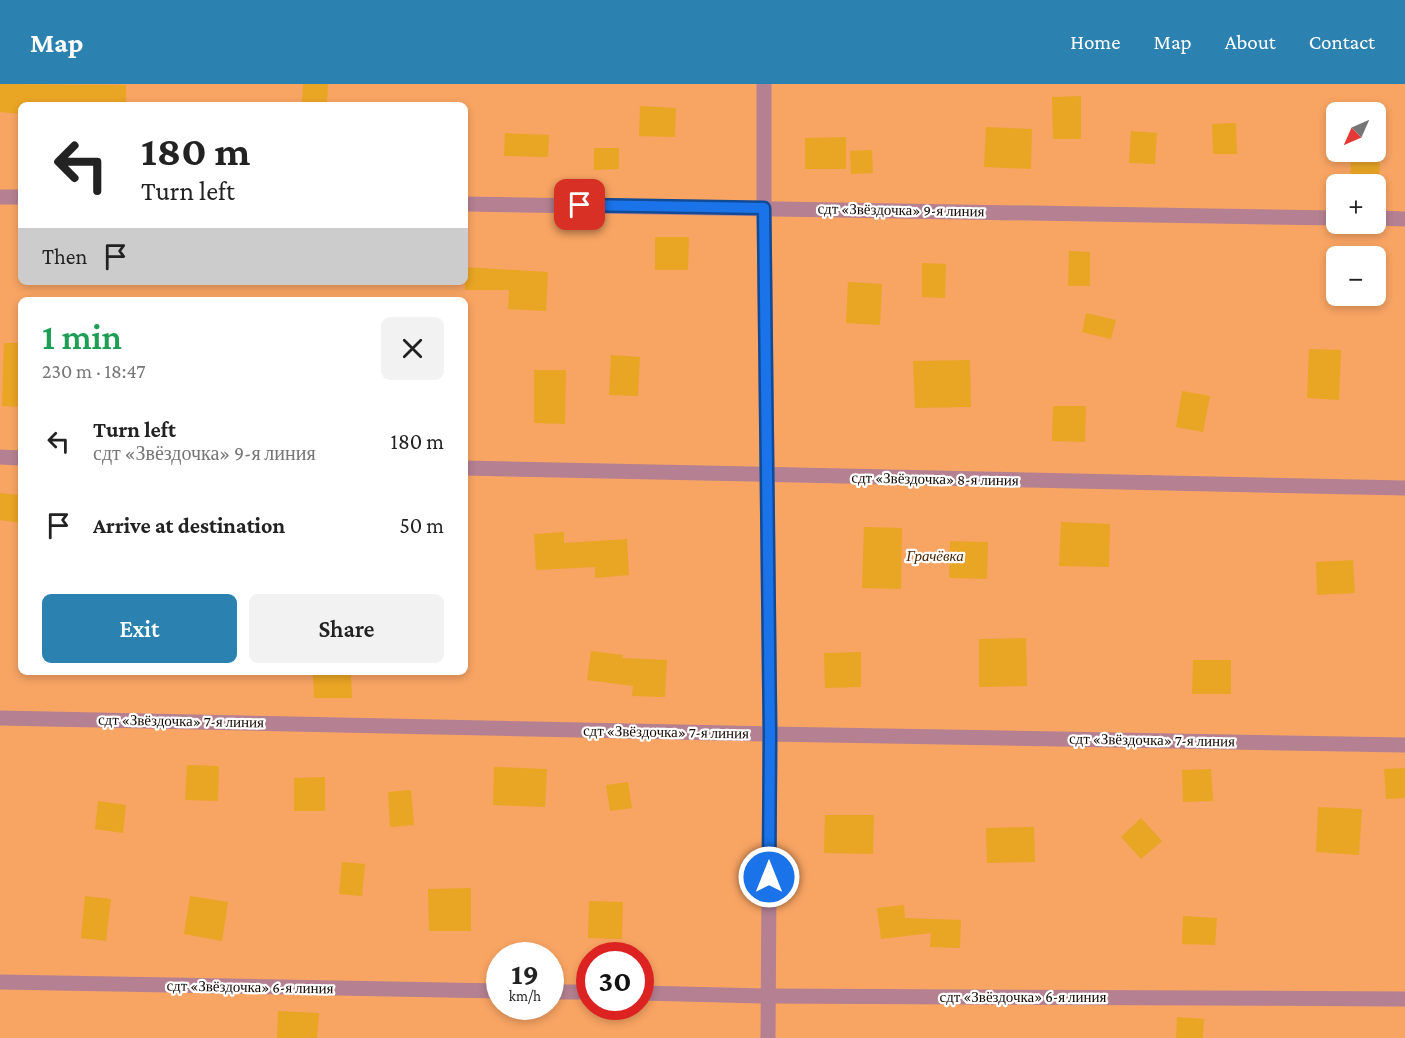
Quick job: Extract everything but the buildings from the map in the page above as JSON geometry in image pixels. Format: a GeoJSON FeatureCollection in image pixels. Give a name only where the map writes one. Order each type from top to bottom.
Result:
{"type":"FeatureCollection","features":[{"type":"Feature","properties":{"kind":"street"},"geometry":{"type":"LineString","coordinates":[[764,84],[770,734],[768,1038]]}},
{"type":"Feature","properties":{"kind":"street"},"geometry":{"type":"LineString","coordinates":[[0,197],[18,197]]}},
{"type":"Feature","properties":{"kind":"street","name":"сдт «Звёздочка» 9-я линия"},"geometry":{"type":"LineString","coordinates":[[468,204],[1326,218]]}},
{"type":"Feature","properties":{"kind":"street"},"geometry":{"type":"LineString","coordinates":[[1386,218],[1405,219]]}},
{"type":"Feature","properties":{"kind":"street"},"geometry":{"type":"LineString","coordinates":[[0,457],[18,458]]}},
{"type":"Feature","properties":{"kind":"street","name":"сдт «Звёздочка» 8-я линия"},"geometry":{"type":"LineString","coordinates":[[468,468],[1405,488]]}},
{"type":"Feature","properties":{"kind":"street","name":"сдт «Звёздочка» 7-я линия"},"geometry":{"type":"LineString","coordinates":[[0,718],[1405,745]]}},
{"type":"Feature","properties":{"kind":"street","name":"сдт «Звёздочка» 6-я линия"},"geometry":{"type":"LineString","coordinates":[[0,982],[486,991]]}},
{"type":"Feature","properties":{"kind":"street","name":"сдт «Звёздочка» 6-я линия"},"geometry":{"type":"LineString","coordinates":[[654,993],[768,996],[1405,999]]}},
{"type":"Feature","properties":{"kind":"green space","name":"Грачёвка"},"geometry":{"type":"Polygon","coordinates":[[[0,84],[1405,84],[1405,1038],[0,1038],[0,84]]]}},
{"type":"Feature","properties":{"kind":"route"},"geometry":{"type":"LineString","coordinates":[[580,205],[764,208],[770,734],[769,877]]}}]}
